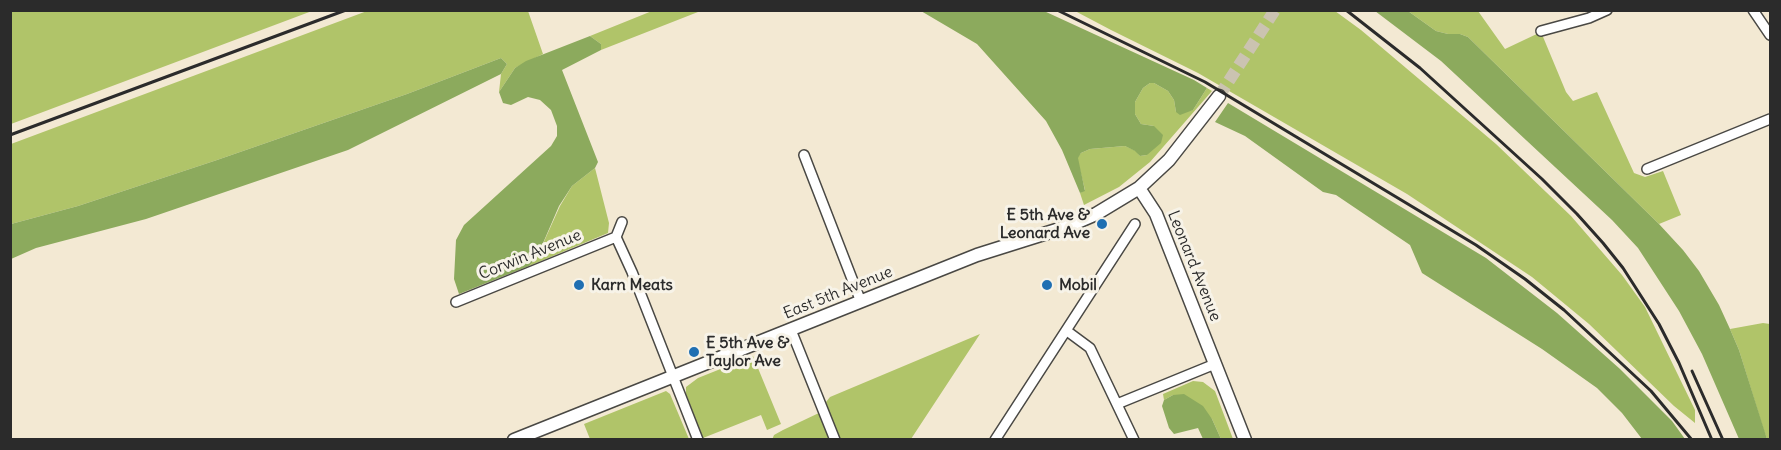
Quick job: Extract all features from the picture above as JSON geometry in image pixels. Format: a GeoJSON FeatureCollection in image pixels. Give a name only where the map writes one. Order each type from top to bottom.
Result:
{"type":"FeatureCollection","features":[{"type":"Feature","properties":{"kind":"main road"},"geometry":{"type":"LineString","coordinates":[[1139,188],[1169,160],[1219,96]]}},
{"type":"Feature","properties":{"kind":"main road","name":"East 5th Avenue"},"geometry":{"type":"LineString","coordinates":[[514,440],[977,255],[1066,227],[1139,188]]}},
{"type":"Feature","properties":{"kind":"main road","name":"Leonard Avenue"},"geometry":{"type":"LineString","coordinates":[[1139,188],[1156,214],[1245,440]]}},
{"type":"Feature","properties":{"kind":"street"},"geometry":{"type":"LineString","coordinates":[[1541,31],[1589,18],[1606,10]]}},
{"type":"Feature","properties":{"kind":"street"},"geometry":{"type":"LineString","coordinates":[[1753,10],[1770,35]]}},
{"type":"Feature","properties":{"kind":"street"},"geometry":{"type":"LineString","coordinates":[[1647,169],[1770,119]]}},
{"type":"Feature","properties":{"kind":"street"},"geometry":{"type":"LineString","coordinates":[[804,155],[861,302]]}},
{"type":"Feature","properties":{"kind":"street"},"geometry":{"type":"LineString","coordinates":[[622,222],[616,237],[698,440]]}},
{"type":"Feature","properties":{"kind":"street"},"geometry":{"type":"LineString","coordinates":[[995,440],[1002,435],[1135,224]]}},
{"type":"Feature","properties":{"kind":"street","name":"Corwin Avenue"},"geometry":{"type":"LineString","coordinates":[[456,302],[616,237]]}},
{"type":"Feature","properties":{"kind":"street"},"geometry":{"type":"LineString","coordinates":[[791,330],[835,440]]}},
{"type":"Feature","properties":{"kind":"street"},"geometry":{"type":"LineString","coordinates":[[1067,331],[1090,348],[1134,440]]}},
{"type":"Feature","properties":{"kind":"street"},"geometry":{"type":"LineString","coordinates":[[1118,404],[1215,364]]}},
{"type":"Feature","properties":{"kind":"green space"},"geometry":{"type":"Polygon","coordinates":[[[11,10],[312,10],[312,11],[11,124],[11,10]]]}},
{"type":"Feature","properties":{"kind":"green space"},"geometry":{"type":"Polygon","coordinates":[[[697,10],[698,12],[601,50],[601,44],[590,36],[652,11],[697,10]]]}},
{"type":"Feature","properties":{"kind":"green space"},"geometry":{"type":"Polygon","coordinates":[[[367,11],[528,11],[543,54],[515,68],[499,92],[501,74],[507,64],[501,58],[407,94],[217,160],[78,206],[11,224],[11,144],[367,11]]]}},
{"type":"Feature","properties":{"kind":"green space"},"geometry":{"type":"Polygon","coordinates":[[[921,11],[1044,11],[1207,88],[1193,110],[1180,115],[1176,112],[1174,100],[1168,91],[1154,83],[1143,88],[1135,102],[1135,114],[1141,124],[1154,126],[1163,135],[1161,143],[1147,155],[1140,156],[1125,146],[1090,149],[1081,153],[1078,158],[1085,191],[1080,193],[1062,150],[1046,121],[977,44],[921,11]]]}},
{"type":"Feature","properties":{"kind":"green space"},"geometry":{"type":"Polygon","coordinates":[[[1075,11],[1335,11],[1361,30],[1496,144],[1571,216],[1622,275],[1645,307],[1695,410],[1695,423],[1674,406],[1589,324],[1532,277],[1407,194],[1198,73],[1075,11]]]}},
{"type":"Feature","properties":{"kind":"green space"},"geometry":{"type":"Polygon","coordinates":[[[1375,11],[1408,11],[1436,31],[1468,37],[1683,250],[1699,271],[1730,329],[1739,350],[1767,439],[1739,439],[1702,354],[1679,311],[1638,248],[1612,220],[1441,61],[1375,11]]]}},
{"type":"Feature","properties":{"kind":"green space"},"geometry":{"type":"Polygon","coordinates":[[[1408,11],[1478,11],[1505,49],[1541,32],[1566,92],[1573,101],[1597,92],[1634,173],[1645,177],[1663,171],[1681,215],[1659,224],[1468,37],[1436,31],[1408,11]]]}},
{"type":"Feature","properties":{"kind":"green space"},"geometry":{"type":"Polygon","coordinates":[[[590,36],[601,44],[601,50],[562,70],[598,162],[595,168],[572,186],[559,206],[537,257],[529,266],[459,294],[454,279],[456,240],[464,225],[551,146],[557,136],[557,126],[551,110],[540,100],[528,97],[511,105],[503,103],[499,92],[515,68],[526,61],[590,36]]]}},
{"type":"Feature","properties":{"kind":"green space"},"geometry":{"type":"Polygon","coordinates":[[[501,58],[507,64],[501,74],[348,150],[146,219],[36,248],[11,259],[11,224],[78,206],[217,160],[407,94],[501,58]]]}},
{"type":"Feature","properties":{"kind":"green space"},"geometry":{"type":"Polygon","coordinates":[[[1150,83],[1168,91],[1174,100],[1176,112],[1193,110],[1207,88],[1212,91],[1150,162],[1119,187],[1084,205],[1080,193],[1085,190],[1077,158],[1081,153],[1090,149],[1125,146],[1136,151],[1140,156],[1147,155],[1154,126],[1141,124],[1135,114],[1135,102],[1143,88],[1150,83]]]}},
{"type":"Feature","properties":{"kind":"green space"},"geometry":{"type":"Polygon","coordinates":[[[1228,103],[1486,258],[1557,313],[1620,369],[1672,421],[1685,439],[1642,439],[1622,413],[1597,388],[1542,349],[1422,273],[1410,245],[1336,195],[1323,192],[1245,136],[1215,122],[1228,103]]]}},
{"type":"Feature","properties":{"kind":"green space"},"geometry":{"type":"Polygon","coordinates":[[[595,168],[609,223],[608,233],[529,266],[537,257],[560,206],[572,186],[595,168]]]}},
{"type":"Feature","properties":{"kind":"green space"},"geometry":{"type":"Polygon","coordinates":[[[1763,323],[1770,324],[1770,439],[1767,439],[1764,431],[1739,350],[1730,329],[1763,323]]]}},
{"type":"Feature","properties":{"kind":"green space"},"geometry":{"type":"Polygon","coordinates":[[[980,334],[911,439],[839,439],[826,402],[830,397],[980,334]]]}},
{"type":"Feature","properties":{"kind":"green space"},"geometry":{"type":"Polygon","coordinates":[[[753,356],[781,424],[767,430],[761,415],[703,438],[686,394],[686,387],[698,378],[753,356]]]}},
{"type":"Feature","properties":{"kind":"green space"},"geometry":{"type":"Polygon","coordinates":[[[1193,381],[1203,382],[1215,391],[1233,439],[1221,439],[1212,419],[1173,395],[1164,400],[1163,394],[1193,381]]]}},
{"type":"Feature","properties":{"kind":"green space"},"geometry":{"type":"Polygon","coordinates":[[[666,391],[670,394],[689,439],[590,439],[584,424],[666,391]]]}},
{"type":"Feature","properties":{"kind":"green space"},"geometry":{"type":"Polygon","coordinates":[[[1184,394],[1203,406],[1221,439],[1203,439],[1198,428],[1174,434],[1169,428],[1162,406],[1164,400],[1173,395],[1184,394]]]}},
{"type":"Feature","properties":{"kind":"green space"},"geometry":{"type":"Polygon","coordinates":[[[821,412],[831,440],[772,440],[774,435],[821,412]]]}},
{"type":"Feature","properties":{"kind":"tunnel"},"geometry":{"type":"LineString","coordinates":[[1219,96],[1275,10]]}},
{"type":"Feature","properties":{"kind":"railway"},"geometry":{"type":"LineString","coordinates":[[10,135],[346,10]]}},
{"type":"Feature","properties":{"kind":"railway"},"geometry":{"type":"LineString","coordinates":[[1057,10],[1205,82],[1476,245],[1564,310],[1651,391],[1692,440]]}},
{"type":"Feature","properties":{"kind":"railway"},"geometry":{"type":"LineString","coordinates":[[1346,10],[1420,68],[1542,179],[1603,243],[1623,268],[1659,324],[1679,363],[1712,440]]}},
{"type":"Feature","properties":{"kind":"railway"},"geometry":{"type":"LineString","coordinates":[[1692,371],[1723,440]]}},
{"type":"Feature","properties":{"kind":"place","name":"E 5th Ave & Leonard Ave"},"geometry":{"type":"Point","coordinates":[1102,224]}},
{"type":"Feature","properties":{"kind":"place","name":"Karn Meats"},"geometry":{"type":"Point","coordinates":[579,285]}},
{"type":"Feature","properties":{"kind":"place","name":"Mobil"},"geometry":{"type":"Point","coordinates":[1047,285]}},
{"type":"Feature","properties":{"kind":"place","name":"E 5th Ave & Taylor Ave"},"geometry":{"type":"Point","coordinates":[694,352]}}]}
